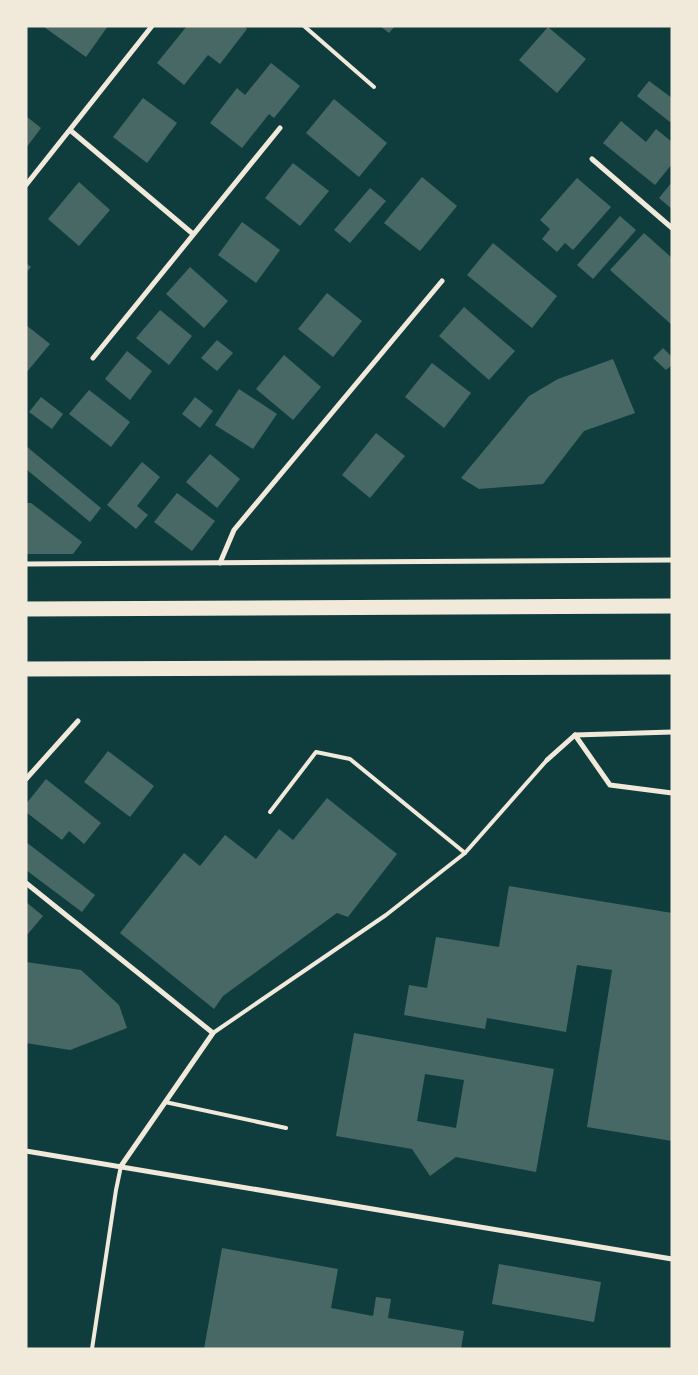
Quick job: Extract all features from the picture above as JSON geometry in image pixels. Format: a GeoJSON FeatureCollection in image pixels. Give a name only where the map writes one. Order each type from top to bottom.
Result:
{"type":"FeatureCollection","features":[{"type":"Feature","properties":{"kind":"highway"},"geometry":{"type":"LineString","coordinates":[[26,609],[672,606]]}},
{"type":"Feature","properties":{"kind":"highway"},"geometry":{"type":"LineString","coordinates":[[26,669],[672,667]]}},
{"type":"Feature","properties":{"kind":"street"},"geometry":{"type":"LineString","coordinates":[[26,185],[152,26]]}},
{"type":"Feature","properties":{"kind":"street"},"geometry":{"type":"LineString","coordinates":[[93,358],[280,128]]}},
{"type":"Feature","properties":{"kind":"street"},"geometry":{"type":"LineString","coordinates":[[70,130],[193,234]]}},
{"type":"Feature","properties":{"kind":"street"},"geometry":{"type":"LineString","coordinates":[[592,159],[672,228]]}},
{"type":"Feature","properties":{"kind":"street"},"geometry":{"type":"LineString","coordinates":[[220,563],[234,530],[442,280]]}},
{"type":"Feature","properties":{"kind":"street"},"geometry":{"type":"LineString","coordinates":[[26,564],[672,560]]}},
{"type":"Feature","properties":{"kind":"street"},"geometry":{"type":"LineString","coordinates":[[26,780],[78,721]]}},
{"type":"Feature","properties":{"kind":"street"},"geometry":{"type":"LineString","coordinates":[[547,760],[575,735],[672,732]]}},
{"type":"Feature","properties":{"kind":"street"},"geometry":{"type":"LineString","coordinates":[[575,735],[610,785],[672,793]]}},
{"type":"Feature","properties":{"kind":"street"},"geometry":{"type":"LineString","coordinates":[[26,883],[213,1033],[121,1166]]}},
{"type":"Feature","properties":{"kind":"street"},"geometry":{"type":"LineString","coordinates":[[26,1151],[672,1259]]}},
{"type":"Feature","properties":{"kind":"lane"},"geometry":{"type":"LineString","coordinates":[[304,26],[374,88]]}},
{"type":"Feature","properties":{"kind":"lane"},"geometry":{"type":"LineString","coordinates":[[270,812],[316,752],[350,758],[465,852]]}},
{"type":"Feature","properties":{"kind":"lane"},"geometry":{"type":"LineString","coordinates":[[213,1033],[386,915],[465,852],[547,760]]}},
{"type":"Feature","properties":{"kind":"lane"},"geometry":{"type":"LineString","coordinates":[[166,1102],[286,1128]]}},
{"type":"Feature","properties":{"kind":"lane"},"geometry":{"type":"LineString","coordinates":[[92,1349],[121,1166]]}},
{"type":"Feature","properties":{"kind":"building"},"geometry":{"type":"Polygon","coordinates":[[[45,26],[108,26],[86,57],[45,26]]]}},
{"type":"Feature","properties":{"kind":"building"},"geometry":{"type":"Polygon","coordinates":[[[187,26],[244,26],[247,29],[220,64],[208,55],[184,85],[157,63],[187,26]]]}},
{"type":"Feature","properties":{"kind":"building"},"geometry":{"type":"Polygon","coordinates":[[[380,26],[395,26],[389,33],[380,26]]]}},
{"type":"Feature","properties":{"kind":"building"},"geometry":{"type":"Polygon","coordinates":[[[548,27],[586,59],[557,93],[519,60],[548,27]]]}},
{"type":"Feature","properties":{"kind":"building"},"geometry":{"type":"Polygon","coordinates":[[[271,63],[300,86],[274,118],[269,114],[242,148],[210,123],[237,88],[245,95],[271,63]]]}},
{"type":"Feature","properties":{"kind":"building"},"geometry":{"type":"Polygon","coordinates":[[[649,81],[672,98],[672,120],[670,122],[637,96],[649,81]]]}},
{"type":"Feature","properties":{"kind":"building"},"geometry":{"type":"Polygon","coordinates":[[[143,98],[177,123],[147,163],[113,137],[143,98]]]}},
{"type":"Feature","properties":{"kind":"building"},"geometry":{"type":"Polygon","coordinates":[[[334,99],[387,143],[359,177],[306,133],[334,99]]]}},
{"type":"Feature","properties":{"kind":"building"},"geometry":{"type":"Polygon","coordinates":[[[26,116],[41,128],[26,148],[26,116]]]}},
{"type":"Feature","properties":{"kind":"building"},"geometry":{"type":"Polygon","coordinates":[[[621,121],[646,142],[656,129],[672,142],[672,164],[655,185],[603,143],[621,121]]]}},
{"type":"Feature","properties":{"kind":"building"},"geometry":{"type":"Polygon","coordinates":[[[293,163],[329,191],[300,226],[265,198],[293,163]]]}},
{"type":"Feature","properties":{"kind":"building"},"geometry":{"type":"Polygon","coordinates":[[[422,177],[457,206],[420,251],[384,223],[422,177]]]}},
{"type":"Feature","properties":{"kind":"building"},"geometry":{"type":"Polygon","coordinates":[[[577,178],[611,207],[573,250],[565,243],[557,252],[542,239],[550,229],[540,220],[577,178]]]}},
{"type":"Feature","properties":{"kind":"building"},"geometry":{"type":"Polygon","coordinates":[[[79,182],[110,210],[79,246],[48,219],[79,182]]]}},
{"type":"Feature","properties":{"kind":"building"},"geometry":{"type":"Polygon","coordinates":[[[672,182],[672,209],[659,198],[672,182]]]}},
{"type":"Feature","properties":{"kind":"building"},"geometry":{"type":"Polygon","coordinates":[[[370,188],[386,201],[350,243],[334,230],[370,188]]]}},
{"type":"Feature","properties":{"kind":"building"},"geometry":{"type":"Polygon","coordinates":[[[620,216],[636,230],[593,279],[577,265],[620,216]]]}},
{"type":"Feature","properties":{"kind":"building"},"geometry":{"type":"Polygon","coordinates":[[[242,222],[280,250],[256,283],[218,255],[242,222]]]}},
{"type":"Feature","properties":{"kind":"building"},"geometry":{"type":"Polygon","coordinates":[[[644,233],[672,258],[672,325],[610,270],[644,233]]]}},
{"type":"Feature","properties":{"kind":"building"},"geometry":{"type":"Polygon","coordinates":[[[493,243],[557,296],[532,328],[467,275],[493,243]]]}},
{"type":"Feature","properties":{"kind":"building"},"geometry":{"type":"Polygon","coordinates":[[[26,263],[31,267],[26,273],[26,263]]]}},
{"type":"Feature","properties":{"kind":"building"},"geometry":{"type":"Polygon","coordinates":[[[190,267],[228,301],[204,328],[166,294],[190,267]]]}},
{"type":"Feature","properties":{"kind":"building"},"geometry":{"type":"Polygon","coordinates":[[[327,293],[362,321],[333,357],[298,329],[327,293]]]}},
{"type":"Feature","properties":{"kind":"building"},"geometry":{"type":"Polygon","coordinates":[[[464,307],[515,351],[489,380],[439,336],[464,307]]]}},
{"type":"Feature","properties":{"kind":"building"},"geometry":{"type":"Polygon","coordinates":[[[160,310],[192,336],[169,365],[136,338],[160,310]]]}},
{"type":"Feature","properties":{"kind":"building"},"geometry":{"type":"Polygon","coordinates":[[[26,325],[50,344],[26,373],[26,325]]]}},
{"type":"Feature","properties":{"kind":"building"},"geometry":{"type":"Polygon","coordinates":[[[217,340],[233,353],[217,371],[201,358],[217,340]]]}},
{"type":"Feature","properties":{"kind":"building"},"geometry":{"type":"Polygon","coordinates":[[[663,348],[672,357],[672,365],[666,370],[653,358],[663,348]]]}},
{"type":"Feature","properties":{"kind":"building"},"geometry":{"type":"Polygon","coordinates":[[[127,351],[152,371],[130,400],[105,379],[127,351]]]}},
{"type":"Feature","properties":{"kind":"building"},"geometry":{"type":"Polygon","coordinates":[[[284,355],[321,387],[293,420],[256,389],[284,355]]]}},
{"type":"Feature","properties":{"kind":"building"},"geometry":{"type":"Polygon","coordinates":[[[613,359],[635,413],[584,431],[543,484],[479,489],[461,478],[529,396],[558,379],[613,359]]]}},
{"type":"Feature","properties":{"kind":"building"},"geometry":{"type":"Polygon","coordinates":[[[432,363],[471,393],[444,428],[405,397],[432,363]]]}},
{"type":"Feature","properties":{"kind":"building"},"geometry":{"type":"Polygon","coordinates":[[[239,389],[277,414],[253,449],[215,425],[239,389]]]}},
{"type":"Feature","properties":{"kind":"building"},"geometry":{"type":"Polygon","coordinates":[[[89,390],[130,422],[111,447],[69,414],[89,390]]]}},
{"type":"Feature","properties":{"kind":"building"},"geometry":{"type":"Polygon","coordinates":[[[41,397],[63,414],[52,429],[29,412],[41,397]]]}},
{"type":"Feature","properties":{"kind":"building"},"geometry":{"type":"Polygon","coordinates":[[[195,397],[213,411],[200,428],[182,414],[195,397]]]}},
{"type":"Feature","properties":{"kind":"building"},"geometry":{"type":"Polygon","coordinates":[[[376,433],[405,456],[370,498],[342,475],[376,433]]]}},
{"type":"Feature","properties":{"kind":"building"},"geometry":{"type":"Polygon","coordinates":[[[26,446],[101,508],[90,522],[26,469],[26,446]]]}},
{"type":"Feature","properties":{"kind":"building"},"geometry":{"type":"Polygon","coordinates":[[[210,454],[240,479],[217,508],[186,482],[210,454]]]}},
{"type":"Feature","properties":{"kind":"building"},"geometry":{"type":"Polygon","coordinates":[[[142,462],[160,477],[137,506],[148,515],[136,529],[107,505],[142,462]]]}},
{"type":"Feature","properties":{"kind":"building"},"geometry":{"type":"Polygon","coordinates":[[[177,493],[215,521],[192,551],[154,522],[177,493]]]}},
{"type":"Feature","properties":{"kind":"building"},"geometry":{"type":"Polygon","coordinates":[[[26,503],[31,503],[82,542],[73,554],[26,554],[26,503]]]}},
{"type":"Feature","properties":{"kind":"building"},"geometry":{"type":"Polygon","coordinates":[[[108,751],[154,786],[130,817],[84,782],[108,751]]]}},
{"type":"Feature","properties":{"kind":"building"},"geometry":{"type":"Polygon","coordinates":[[[46,779],[101,823],[84,844],[69,831],[62,840],[26,812],[26,804],[46,779]]]}},
{"type":"Feature","properties":{"kind":"building"},"geometry":{"type":"Polygon","coordinates":[[[327,798],[397,854],[348,917],[337,913],[223,996],[214,1009],[120,933],[184,853],[200,866],[225,835],[256,859],[279,829],[293,840],[327,798]]]}},
{"type":"Feature","properties":{"kind":"building"},"geometry":{"type":"Polygon","coordinates":[[[26,842],[95,895],[82,912],[26,870],[26,842]]]}},
{"type":"Feature","properties":{"kind":"building"},"geometry":{"type":"Polygon","coordinates":[[[509,886],[672,913],[672,1141],[587,1127],[612,970],[577,965],[566,1032],[487,1018],[485,1029],[404,1015],[409,985],[427,988],[436,937],[499,947],[509,886]]]}},
{"type":"Feature","properties":{"kind":"building"},"geometry":{"type":"Polygon","coordinates":[[[26,902],[43,916],[27,935],[26,934],[26,902]]]}},
{"type":"Feature","properties":{"kind":"building"},"geometry":{"type":"Polygon","coordinates":[[[26,962],[81,970],[119,1005],[127,1028],[70,1050],[26,1043],[26,962]]]}},
{"type":"Feature","properties":{"kind":"building"},"geometry":{"type":"Polygon","coordinates":[[[354,1033],[554,1069],[536,1172],[456,1157],[430,1176],[412,1149],[336,1136],[354,1033]],[[425,1074],[417,1121],[456,1128],[464,1080],[425,1074]]]}},
{"type":"Feature","properties":{"kind":"building"},"geometry":{"type":"Polygon","coordinates":[[[222,1248],[338,1269],[331,1308],[373,1316],[376,1297],[391,1299],[388,1318],[464,1331],[461,1349],[204,1349],[222,1248]]]}},
{"type":"Feature","properties":{"kind":"building"},"geometry":{"type":"Polygon","coordinates":[[[499,1264],[601,1282],[594,1322],[492,1304],[499,1264]]]}}]}
